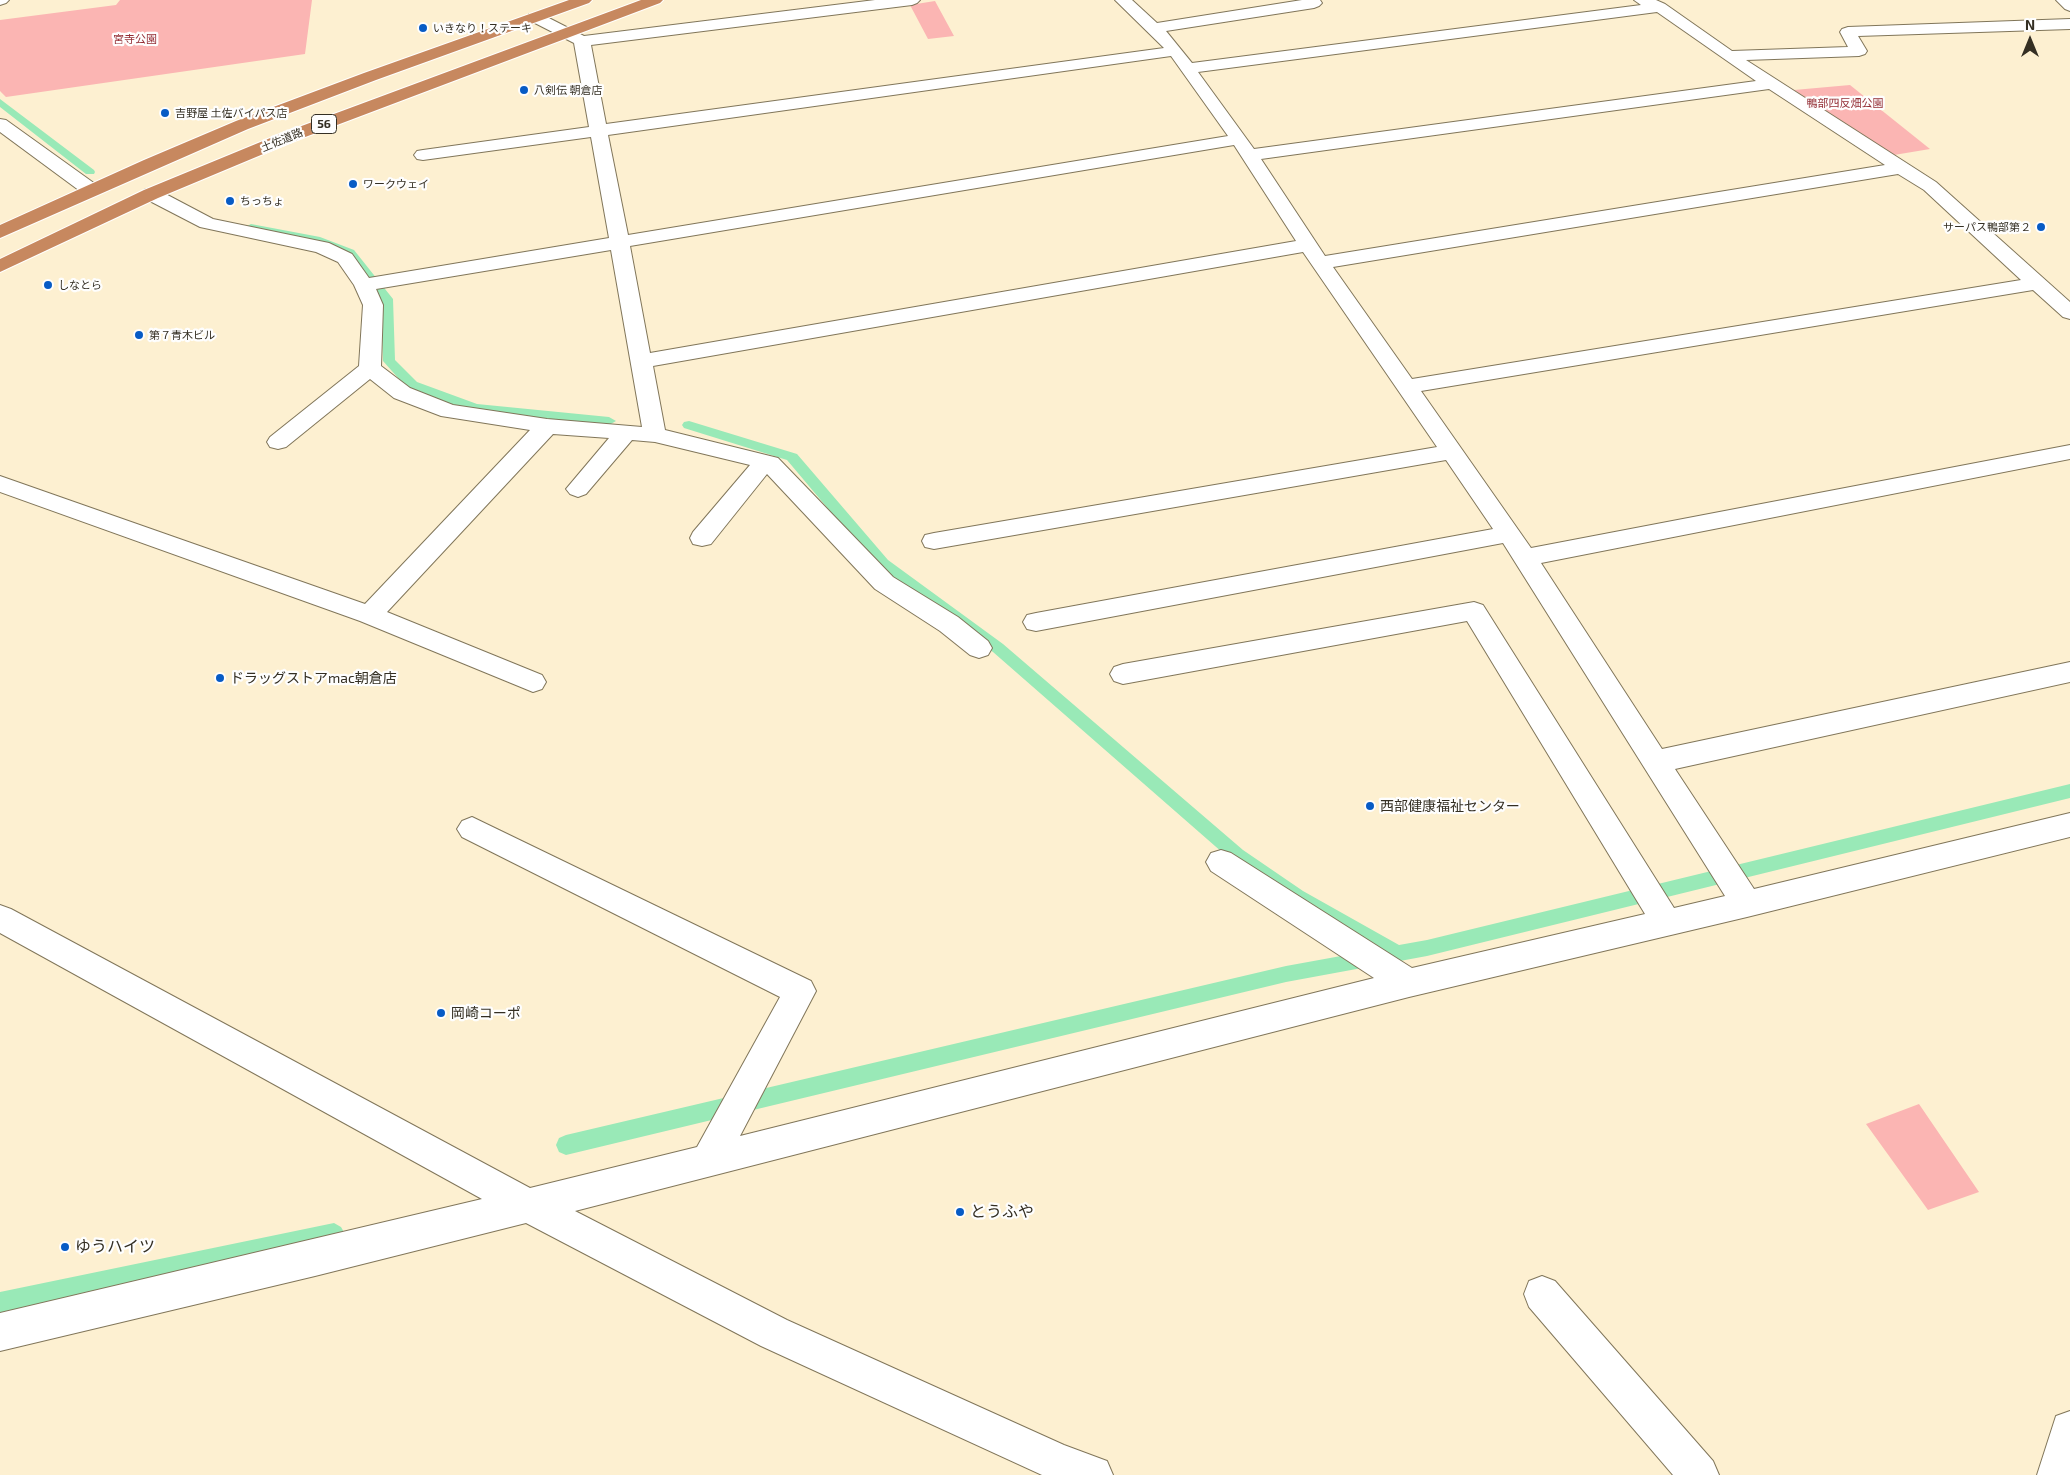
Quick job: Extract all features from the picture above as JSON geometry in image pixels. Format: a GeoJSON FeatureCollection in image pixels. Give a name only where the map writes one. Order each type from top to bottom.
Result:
{"type":"FeatureCollection","features":[{"type":"Feature","properties":{"kind":"highway","name":"56"},"geometry":{"type":"LineString","coordinates":[[0,232],[91,190],[242,125],[584,0]]}},
{"type":"Feature","properties":{"kind":"highway","name":"土佐道路"},"geometry":{"type":"LineString","coordinates":[[0,266],[151,194],[363,108],[655,0]]}},
{"type":"Feature","properties":{"kind":"street"},"geometry":{"type":"LineString","coordinates":[[535,17],[582,41],[912,0]]}},
{"type":"Feature","properties":{"kind":"street"},"geometry":{"type":"LineString","coordinates":[[1123,0],[1167,40],[1239,139],[1314,254],[1450,452],[1509,534],[1747,904]]}},
{"type":"Feature","properties":{"kind":"street"},"geometry":{"type":"LineString","coordinates":[[1154,28],[1314,3],[1310,0]]}},
{"type":"Feature","properties":{"kind":"street"},"geometry":{"type":"LineString","coordinates":[[1642,0],[1660,8],[1728,56],[1930,186],[2070,313]]}},
{"type":"Feature","properties":{"kind":"street"},"geometry":{"type":"LineString","coordinates":[[2064,0],[2070,6]]}},
{"type":"Feature","properties":{"kind":"street"},"geometry":{"type":"LineString","coordinates":[[1189,68],[1660,8]]}},
{"type":"Feature","properties":{"kind":"street"},"geometry":{"type":"LineString","coordinates":[[1728,56],[1859,51],[1848,32],[2070,24]]}},
{"type":"Feature","properties":{"kind":"street"},"geometry":{"type":"LineString","coordinates":[[582,41],[655,435]]}},
{"type":"Feature","properties":{"kind":"street"},"geometry":{"type":"LineString","coordinates":[[423,156],[1175,51]]}},
{"type":"Feature","properties":{"kind":"street"},"geometry":{"type":"LineString","coordinates":[[1249,155],[1772,84]]}},
{"type":"Feature","properties":{"kind":"street"},"geometry":{"type":"LineString","coordinates":[[0,124],[91,190]]}},
{"type":"Feature","properties":{"kind":"street"},"geometry":{"type":"LineString","coordinates":[[364,285],[620,244],[1239,139]]}},
{"type":"Feature","properties":{"kind":"street"},"geometry":{"type":"LineString","coordinates":[[642,361],[1314,254],[1900,168]]}},
{"type":"Feature","properties":{"kind":"street"},"geometry":{"type":"LineString","coordinates":[[151,194],[207,223],[322,247],[345,258],[364,285],[372,305],[370,368],[278,442]]}},
{"type":"Feature","properties":{"kind":"street"},"geometry":{"type":"LineString","coordinates":[[1406,386],[2037,283]]}},
{"type":"Feature","properties":{"kind":"street"},"geometry":{"type":"LineString","coordinates":[[370,368],[402,393],[449,411],[547,426],[655,435],[770,464],[884,583],[949,624],[979,648]]}},
{"type":"Feature","properties":{"kind":"street"},"geometry":{"type":"LineString","coordinates":[[368,616],[547,426]]}},
{"type":"Feature","properties":{"kind":"street"},"geometry":{"type":"LineString","coordinates":[[578,490],[627,432]]}},
{"type":"Feature","properties":{"kind":"street"},"geometry":{"type":"LineString","coordinates":[[934,540],[1450,452]]}},
{"type":"Feature","properties":{"kind":"street"},"geometry":{"type":"LineString","coordinates":[[1524,558],[2070,452]]}},
{"type":"Feature","properties":{"kind":"street"},"geometry":{"type":"LineString","coordinates":[[702,538],[765,462]]}},
{"type":"Feature","properties":{"kind":"street"},"geometry":{"type":"LineString","coordinates":[[0,484],[368,616],[533,682]]}},
{"type":"Feature","properties":{"kind":"street"},"geometry":{"type":"LineString","coordinates":[[1036,622],[1509,534]]}},
{"type":"Feature","properties":{"kind":"street"},"geometry":{"type":"LineString","coordinates":[[1123,674],[1474,611],[1667,923]]}},
{"type":"Feature","properties":{"kind":"street"},"geometry":{"type":"LineString","coordinates":[[1655,762],[2070,672]]}},
{"type":"Feature","properties":{"kind":"street"},"geometry":{"type":"LineString","coordinates":[[0,1332],[315,1258],[527,1204],[708,1161],[1409,983],[1747,904],[2070,824]]}},
{"type":"Feature","properties":{"kind":"street"},"geometry":{"type":"LineString","coordinates":[[472,829],[800,991],[708,1161]]}},
{"type":"Feature","properties":{"kind":"street"},"geometry":{"type":"LineString","coordinates":[[1221,862],[1409,983]]}},
{"type":"Feature","properties":{"kind":"street"},"geometry":{"type":"LineString","coordinates":[[0,918],[527,1204],[774,1333],[1058,1462],[1093,1475]]}},
{"type":"Feature","properties":{"kind":"street"},"geometry":{"type":"LineString","coordinates":[[1542,1294],[1699,1475]]}},
{"type":"Feature","properties":{"kind":"street"},"geometry":{"type":"LineString","coordinates":[[2057,1475],[2070,1430]]}},
{"type":"Feature","properties":{"kind":"green space","name":"宮寺公園"},"geometry":{"type":"Polygon","coordinates":[[[120,0],[312,0],[305,54],[6,97],[0,91],[0,20],[116,5],[120,0]]]}},
{"type":"Feature","properties":{"kind":"green space"},"geometry":{"type":"Polygon","coordinates":[[[935,1],[954,36],[928,39],[910,5],[935,1]]]}},
{"type":"Feature","properties":{"kind":"green space","name":"鴨部四反畑公園"},"geometry":{"type":"Polygon","coordinates":[[[1850,85],[1930,149],[1894,155],[1794,90],[1850,85]]]}},
{"type":"Feature","properties":{"kind":"green space"},"geometry":{"type":"Polygon","coordinates":[[[1919,1104],[1979,1192],[1928,1210],[1866,1124],[1919,1104]]]}},
{"type":"Feature","properties":{"kind":"waterway"},"geometry":{"type":"LineString","coordinates":[[0,102],[90,172]]}},
{"type":"Feature","properties":{"kind":"waterway"},"geometry":{"type":"LineString","coordinates":[[251,227],[316,239],[350,252],[387,299],[389,361],[412,385],[475,408],[609,421]]}},
{"type":"Feature","properties":{"kind":"waterway"},"geometry":{"type":"LineString","coordinates":[[689,425],[792,457],[883,564],[998,648],[1237,855],[1297,896],[1396,953]]}},
{"type":"Feature","properties":{"kind":"waterway"},"geometry":{"type":"LineString","coordinates":[[566,1145],[1286,974],[1427,948],[2070,791]]}},
{"type":"Feature","properties":{"kind":"waterway"},"geometry":{"type":"LineString","coordinates":[[0,1303],[334,1234]]}},
{"type":"Feature","properties":{"kind":"place","name":"いきなり！ステーキ"},"geometry":{"type":"Point","coordinates":[423,28]}},
{"type":"Feature","properties":{"kind":"place","name":"八剣伝 朝倉店"},"geometry":{"type":"Point","coordinates":[524,90]}},
{"type":"Feature","properties":{"kind":"place","name":"吉野屋 土佐バイパス店"},"geometry":{"type":"Point","coordinates":[165,113]}},
{"type":"Feature","properties":{"kind":"place","name":"ワークウェイ"},"geometry":{"type":"Point","coordinates":[353,184]}},
{"type":"Feature","properties":{"kind":"place","name":"ちっちょ"},"geometry":{"type":"Point","coordinates":[230,201]}},
{"type":"Feature","properties":{"kind":"place","name":"サーパス鴨部第２"},"geometry":{"type":"Point","coordinates":[2041,227]}},
{"type":"Feature","properties":{"kind":"place","name":"しなとら"},"geometry":{"type":"Point","coordinates":[48,285]}},
{"type":"Feature","properties":{"kind":"place","name":"第７青木ビル"},"geometry":{"type":"Point","coordinates":[139,335]}},
{"type":"Feature","properties":{"kind":"place","name":"ドラッグストアmac朝倉店"},"geometry":{"type":"Point","coordinates":[220,678]}},
{"type":"Feature","properties":{"kind":"place","name":"西部健康福祉センター"},"geometry":{"type":"Point","coordinates":[1370,806]}},
{"type":"Feature","properties":{"kind":"place","name":"岡崎コーポ"},"geometry":{"type":"Point","coordinates":[441,1013]}},
{"type":"Feature","properties":{"kind":"place","name":"とうふや"},"geometry":{"type":"Point","coordinates":[960,1212]}},
{"type":"Feature","properties":{"kind":"place","name":"ゆうハイツ"},"geometry":{"type":"Point","coordinates":[65,1247]}}]}
